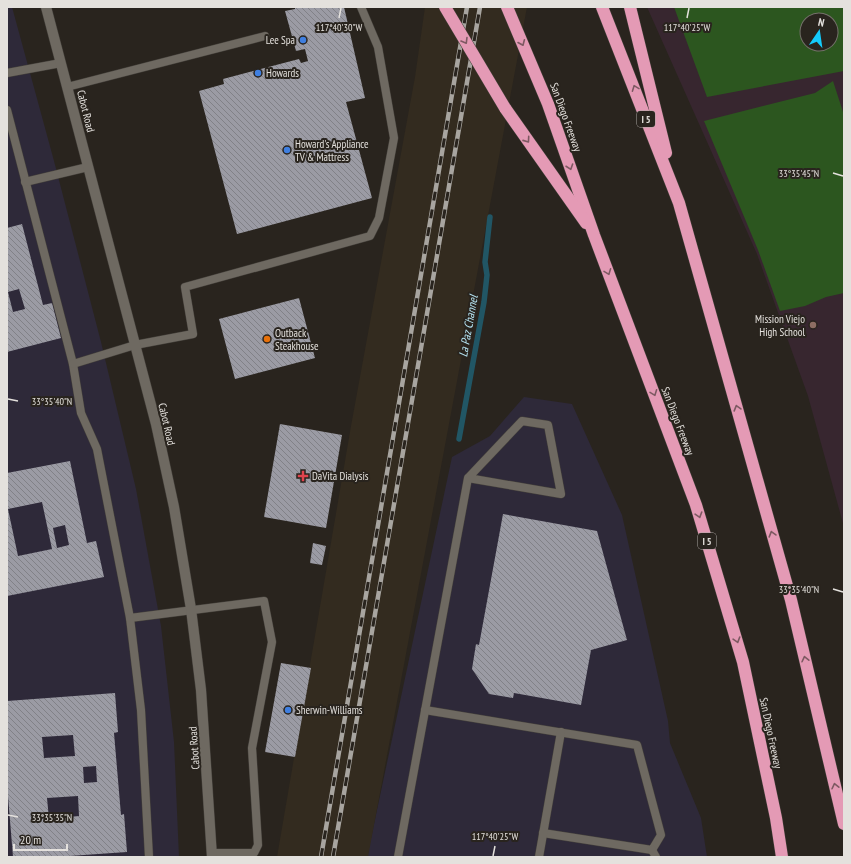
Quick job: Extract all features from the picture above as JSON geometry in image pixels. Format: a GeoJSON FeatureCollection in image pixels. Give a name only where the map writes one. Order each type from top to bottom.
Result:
{"type":"FeatureCollection","features":[{"type":"Feature","properties":{"kind":"highway"},"geometry":{"type":"LineString","coordinates":[[445,7],[505,108],[594,235]]}},
{"type":"Feature","properties":{"kind":"highway","name":"San Diego Freeway"},"geometry":{"type":"LineString","coordinates":[[507,7],[548,104],[594,235],[698,512],[743,662],[776,818],[782,857]]}},
{"type":"Feature","properties":{"kind":"highway","name":"I 5"},"geometry":{"type":"LineString","coordinates":[[602,7],[614,34],[678,203],[791,600],[844,824]]}},
{"type":"Feature","properties":{"kind":"highway"},"geometry":{"type":"LineString","coordinates":[[630,7],[678,203]]}},
{"type":"Feature","properties":{"kind":"main road","name":"Cabot Road"},"geometry":{"type":"LineString","coordinates":[[46,7],[156,424],[174,507],[192,609],[201,690],[212,855]]}},
{"type":"Feature","properties":{"kind":"lane"},"geometry":{"type":"LineString","coordinates":[[73,364],[135,345],[193,334],[185,287],[370,236],[379,218],[394,138],[378,47],[361,7]]}},
{"type":"Feature","properties":{"kind":"lane"},"geometry":{"type":"LineString","coordinates":[[67,87],[265,36]]}},
{"type":"Feature","properties":{"kind":"lane"},"geometry":{"type":"LineString","coordinates":[[7,73],[61,62]]}},
{"type":"Feature","properties":{"kind":"lane"},"geometry":{"type":"LineString","coordinates":[[7,110],[73,364],[81,412],[97,449],[130,618],[141,710],[150,857]]}},
{"type":"Feature","properties":{"kind":"lane"},"geometry":{"type":"LineString","coordinates":[[25,182],[88,167]]}},
{"type":"Feature","properties":{"kind":"lane"},"geometry":{"type":"LineString","coordinates":[[398,857],[468,478],[522,421],[548,425],[561,494],[468,478]]}},
{"type":"Feature","properties":{"kind":"lane"},"geometry":{"type":"LineString","coordinates":[[130,618],[264,601],[272,642],[252,748],[258,845],[254,853],[212,855]]}},
{"type":"Feature","properties":{"kind":"lane"},"geometry":{"type":"LineString","coordinates":[[425,710],[637,745],[661,835],[654,853],[543,833]]}},
{"type":"Feature","properties":{"kind":"lane"},"geometry":{"type":"LineString","coordinates":[[539,857],[561,732]]}},
{"type":"Feature","properties":{"kind":"shaded area"},"geometry":{"type":"Polygon","coordinates":[[[7,7],[12,7],[54,161],[101,342],[136,489],[161,626],[174,742],[179,857],[7,857],[7,7]]]}},
{"type":"Feature","properties":{"kind":"shaded area"},"geometry":{"type":"Polygon","coordinates":[[[425,7],[527,7],[368,857],[277,857],[351,426],[415,77],[425,7]]]}},
{"type":"Feature","properties":{"kind":"shaded area","name":"Mission Viejo High School"},"geometry":{"type":"Polygon","coordinates":[[[647,7],[844,7],[844,527],[808,396],[757,254],[647,7]]]}},
{"type":"Feature","properties":{"kind":"shaded area"},"geometry":{"type":"Polygon","coordinates":[[[524,397],[572,404],[622,515],[668,721],[670,743],[701,818],[707,857],[367,857],[452,457],[490,436],[524,397]]]}},
{"type":"Feature","properties":{"kind":"green space"},"geometry":{"type":"Polygon","coordinates":[[[674,7],[844,7],[844,71],[707,97],[674,7]]]}},
{"type":"Feature","properties":{"kind":"green space"},"geometry":{"type":"Polygon","coordinates":[[[833,81],[844,115],[844,293],[826,297],[805,306],[780,311],[758,250],[704,121],[815,93],[833,81]]]}},
{"type":"Feature","properties":{"kind":"building","name":"Howard's Appliance TV & Mattress"},"geometry":{"type":"Polygon","coordinates":[[[295,7],[344,7],[365,98],[346,102],[372,198],[237,234],[199,91],[224,84],[223,79],[299,59],[301,63],[308,61],[305,49],[296,51],[285,11],[295,9],[295,7]]]}},
{"type":"Feature","properties":{"kind":"building"},"geometry":{"type":"Polygon","coordinates":[[[22,224],[43,305],[52,303],[61,338],[7,352],[7,228],[22,224]],[[19,289],[8,292],[13,312],[25,309],[19,289]]]}},
{"type":"Feature","properties":{"kind":"building","name":"Outback Steakhouse"},"geometry":{"type":"Polygon","coordinates":[[[299,298],[315,358],[235,379],[219,319],[299,298]]]}},
{"type":"Feature","properties":{"kind":"building","name":"DaVita Dialysis"},"geometry":{"type":"Polygon","coordinates":[[[280,424],[342,435],[326,528],[264,517],[280,424]]]}},
{"type":"Feature","properties":{"kind":"building"},"geometry":{"type":"Polygon","coordinates":[[[70,461],[87,543],[96,541],[104,577],[7,596],[7,473],[70,461]],[[42,502],[8,509],[18,556],[52,549],[42,502]],[[65,525],[53,528],[57,548],[69,545],[65,525]]]}},
{"type":"Feature","properties":{"kind":"building"},"geometry":{"type":"Polygon","coordinates":[[[503,514],[597,531],[627,640],[591,650],[581,705],[514,693],[513,698],[489,694],[472,669],[476,644],[479,645],[503,514]]]}},
{"type":"Feature","properties":{"kind":"building"},"geometry":{"type":"Polygon","coordinates":[[[313,543],[326,546],[322,565],[310,563],[313,543]]]}},
{"type":"Feature","properties":{"kind":"building","name":"Sherwin-Williams"},"geometry":{"type":"Polygon","coordinates":[[[281,663],[311,668],[295,757],[265,752],[281,663]]]}},
{"type":"Feature","properties":{"kind":"building"},"geometry":{"type":"Polygon","coordinates":[[[115,693],[118,732],[114,733],[121,815],[124,814],[127,852],[55,857],[13,857],[7,784],[7,701],[115,693]],[[73,735],[42,737],[44,758],[75,756],[73,735]],[[96,766],[83,767],[84,783],[97,782],[96,766]],[[78,796],[47,798],[49,819],[79,816],[78,796]]]}},
{"type":"Feature","properties":{"kind":"waterway","name":"La Paz Channel"},"geometry":{"type":"LineString","coordinates":[[459,439],[484,302],[487,275],[485,262],[490,217]]}},
{"type":"Feature","properties":{"kind":"railway"},"geometry":{"type":"LineString","coordinates":[[321,857],[467,7]]}},
{"type":"Feature","properties":{"kind":"railway"},"geometry":{"type":"LineString","coordinates":[[333,857],[480,7]]}},
{"type":"Feature","properties":{"kind":"place","name":"Lee Spa"},"geometry":{"type":"Point","coordinates":[303,40]}},
{"type":"Feature","properties":{"kind":"place","name":"Howards"},"geometry":{"type":"Point","coordinates":[258,73]}},
{"type":"Feature","properties":{"kind":"place","name":"Howard's Appliance TV & Mattress"},"geometry":{"type":"Point","coordinates":[287,150]}},
{"type":"Feature","properties":{"kind":"place","name":"Mission Viejo High School"},"geometry":{"type":"Point","coordinates":[813,325]}},
{"type":"Feature","properties":{"kind":"place","name":"Outback Steakhouse"},"geometry":{"type":"Point","coordinates":[267,339]}},
{"type":"Feature","properties":{"kind":"place","name":"DaVita Dialysis"},"geometry":{"type":"Point","coordinates":[303,476]}},
{"type":"Feature","properties":{"kind":"place","name":"Sherwin-Williams"},"geometry":{"type":"Point","coordinates":[288,710]}}]}
